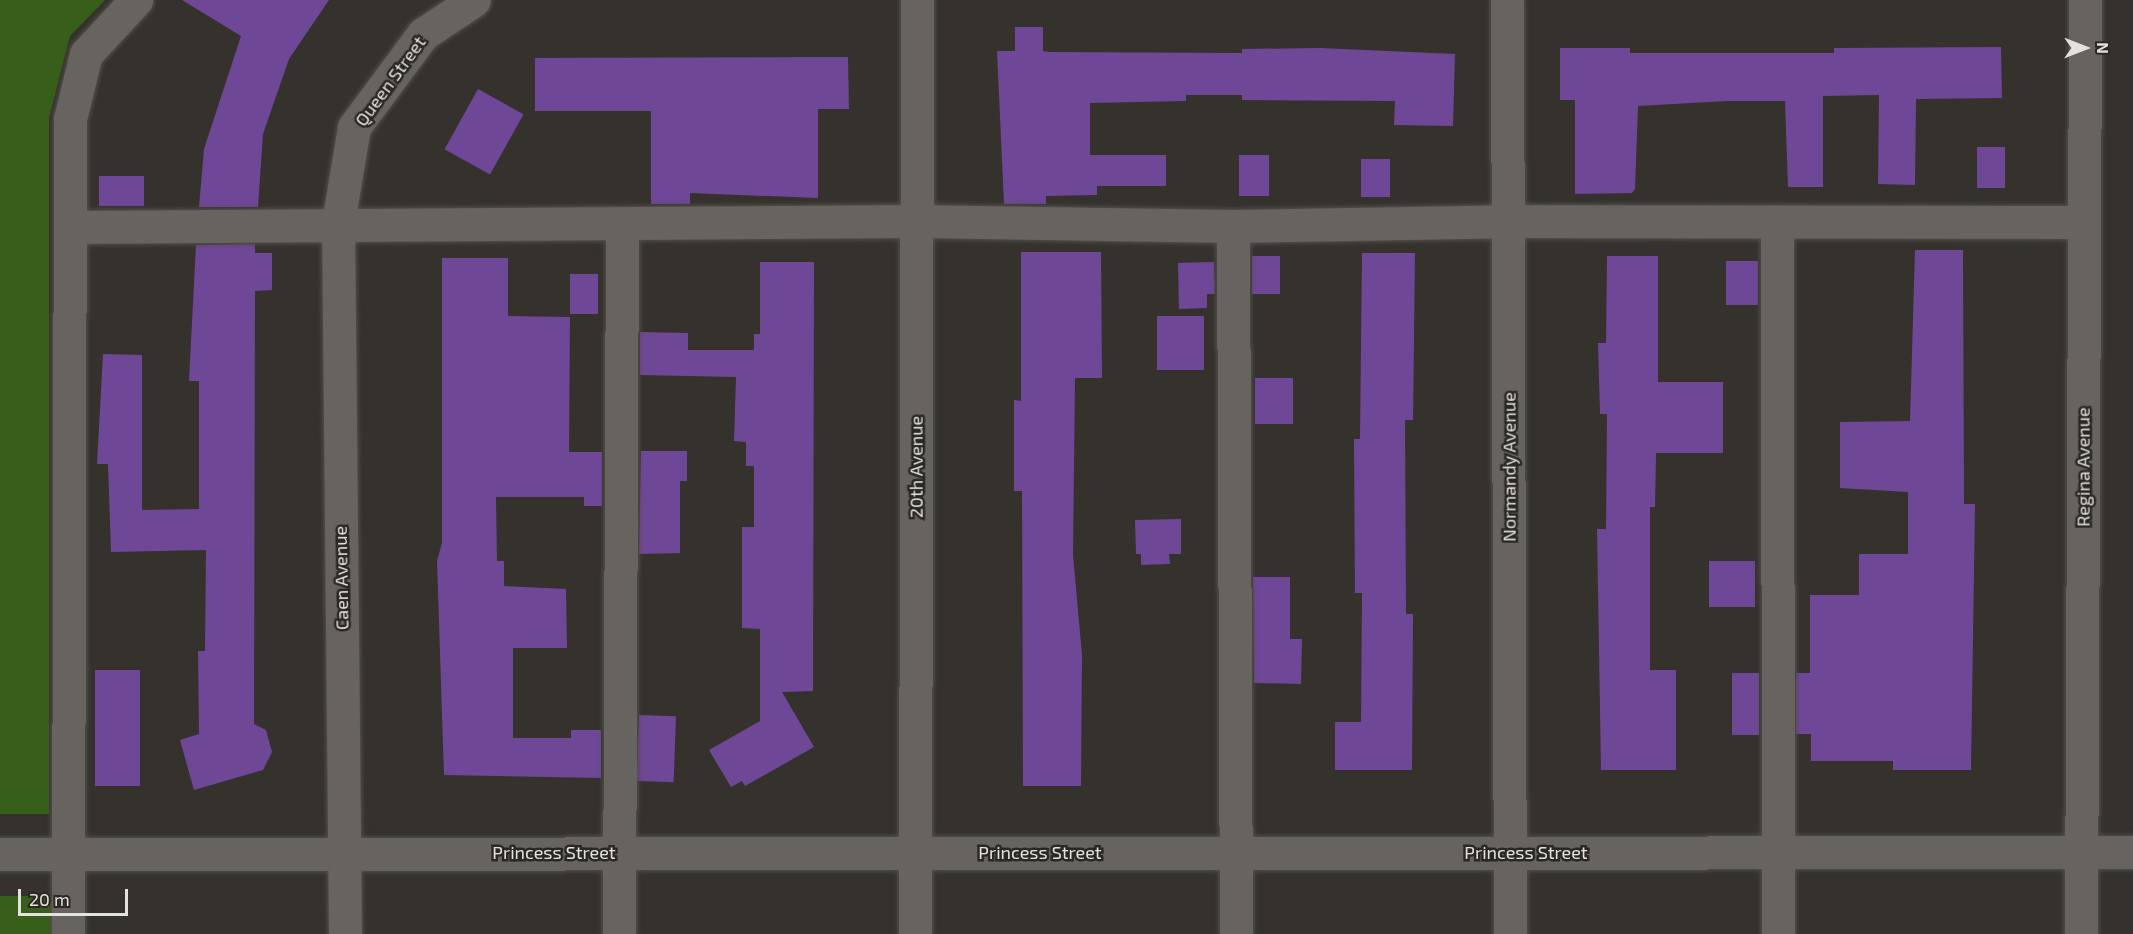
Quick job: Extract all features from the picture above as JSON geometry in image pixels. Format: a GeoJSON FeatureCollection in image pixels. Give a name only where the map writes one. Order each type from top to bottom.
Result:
{"type":"FeatureCollection","features":[{"type":"Feature","properties":{"kind":"street"},"geometry":{"type":"LineString","coordinates":[[68,934],[70,119],[86,54],[136,0]]}},
{"type":"Feature","properties":{"kind":"street","name":"Queen Street"},"geometry":{"type":"LineString","coordinates":[[338,223],[354,127],[423,34],[474,0]]}},
{"type":"Feature","properties":{"kind":"street","name":"20th Avenue"},"geometry":{"type":"LineString","coordinates":[[915,934],[917,0]]}},
{"type":"Feature","properties":{"kind":"street","name":"Normandy Avenue"},"geometry":{"type":"LineString","coordinates":[[1507,0],[1510,934]]}},
{"type":"Feature","properties":{"kind":"street","name":"Regina Avenue"},"geometry":{"type":"LineString","coordinates":[[2081,934],[2085,0]]}},
{"type":"Feature","properties":{"kind":"street"},"geometry":{"type":"LineString","coordinates":[[70,227],[338,223],[622,224],[916,221],[1233,226],[1509,221],[2084,222]]}},
{"type":"Feature","properties":{"kind":"street"},"geometry":{"type":"LineString","coordinates":[[1777,222],[1778,934]]}},
{"type":"Feature","properties":{"kind":"street","name":"Caen Avenue"},"geometry":{"type":"LineString","coordinates":[[338,223],[345,934]]}},
{"type":"Feature","properties":{"kind":"street"},"geometry":{"type":"LineString","coordinates":[[619,934],[622,224]]}},
{"type":"Feature","properties":{"kind":"street"},"geometry":{"type":"LineString","coordinates":[[1233,226],[1236,934]]}},
{"type":"Feature","properties":{"kind":"street","name":"Princess Street"},"geometry":{"type":"LineString","coordinates":[[0,854],[2133,852]]}},
{"type":"Feature","properties":{"kind":"green space"},"geometry":{"type":"Polygon","coordinates":[[[0,0],[105,0],[70,36],[49,118],[49,814],[0,814],[0,0]]]}},
{"type":"Feature","properties":{"kind":"green space"},"geometry":{"type":"Polygon","coordinates":[[[0,896],[60,896],[60,934],[0,934],[0,896]]]}},
{"type":"Feature","properties":{"kind":"building"},"geometry":{"type":"Polygon","coordinates":[[[182,0],[329,0],[289,59],[263,134],[258,207],[199,207],[204,149],[241,36],[182,0]]]}},
{"type":"Feature","properties":{"kind":"building"},"geometry":{"type":"Polygon","coordinates":[[[1015,27],[1043,27],[1043,51],[1049,52],[1242,53],[1242,49],[1320,48],[1455,54],[1453,126],[1394,125],[1395,101],[1242,100],[1242,95],[1186,95],[1186,101],[1090,103],[1090,155],[1166,155],[1166,186],[1097,186],[1097,195],[1046,196],[1046,204],[1004,204],[997,51],[1015,51],[1015,27]]]}},
{"type":"Feature","properties":{"kind":"building"},"geometry":{"type":"Polygon","coordinates":[[[2001,47],[2002,98],[1916,99],[1915,185],[1878,184],[1879,95],[1823,96],[1823,187],[1788,187],[1785,101],[1727,101],[1638,106],[1635,189],[1632,193],[1575,194],[1575,100],[1560,100],[1560,48],[1630,48],[1630,53],[1834,53],[1834,48],[2001,47]]]}},
{"type":"Feature","properties":{"kind":"building"},"geometry":{"type":"Polygon","coordinates":[[[848,57],[849,109],[818,109],[818,198],[690,193],[690,204],[651,204],[651,111],[535,111],[535,58],[848,57]]]}},
{"type":"Feature","properties":{"kind":"building"},"geometry":{"type":"Polygon","coordinates":[[[478,89],[523,114],[490,175],[445,149],[478,89]]]}},
{"type":"Feature","properties":{"kind":"building"},"geometry":{"type":"Polygon","coordinates":[[[1977,147],[2005,147],[2005,188],[1977,188],[1977,147]]]}},
{"type":"Feature","properties":{"kind":"building"},"geometry":{"type":"Polygon","coordinates":[[[1239,155],[1269,155],[1269,196],[1239,196],[1239,155]]]}},
{"type":"Feature","properties":{"kind":"building"},"geometry":{"type":"Polygon","coordinates":[[[1361,159],[1390,159],[1390,197],[1361,197],[1361,159]]]}},
{"type":"Feature","properties":{"kind":"building"},"geometry":{"type":"Polygon","coordinates":[[[99,176],[144,176],[144,206],[99,206],[99,176]]]}},
{"type":"Feature","properties":{"kind":"building"},"geometry":{"type":"Polygon","coordinates":[[[255,244],[255,253],[272,253],[272,290],[255,291],[254,724],[266,730],[272,752],[263,770],[194,790],[180,740],[199,734],[198,651],[205,651],[206,550],[111,552],[108,464],[97,464],[103,354],[142,355],[142,510],[199,509],[199,381],[189,381],[196,245],[255,244]]]}},
{"type":"Feature","properties":{"kind":"building"},"geometry":{"type":"Polygon","coordinates":[[[1915,250],[1963,250],[1964,504],[1975,504],[1971,770],[1893,770],[1893,761],[1811,761],[1811,734],[1796,734],[1796,673],[1810,673],[1810,595],[1859,595],[1859,554],[1908,554],[1908,492],[1840,488],[1840,422],[1910,421],[1915,250]]]}},
{"type":"Feature","properties":{"kind":"building"},"geometry":{"type":"Polygon","coordinates":[[[1021,252],[1101,252],[1102,378],[1075,378],[1073,555],[1082,655],[1081,786],[1023,786],[1022,491],[1014,491],[1014,400],[1021,401],[1021,252]]]}},
{"type":"Feature","properties":{"kind":"building"},"geometry":{"type":"Polygon","coordinates":[[[1362,253],[1415,253],[1413,420],[1405,420],[1406,614],[1413,614],[1412,770],[1335,770],[1335,722],[1361,722],[1362,593],[1355,593],[1354,439],[1360,439],[1362,253]]]}},
{"type":"Feature","properties":{"kind":"building"},"geometry":{"type":"Polygon","coordinates":[[[1252,256],[1280,256],[1280,294],[1252,294],[1252,256]]]}},
{"type":"Feature","properties":{"kind":"building"},"geometry":{"type":"Polygon","coordinates":[[[1607,256],[1658,256],[1658,382],[1723,382],[1723,453],[1656,453],[1655,507],[1650,507],[1650,670],[1676,670],[1676,770],[1601,770],[1597,529],[1606,529],[1607,414],[1600,414],[1598,343],[1606,343],[1607,256]]]}},
{"type":"Feature","properties":{"kind":"building"},"geometry":{"type":"Polygon","coordinates":[[[442,258],[508,258],[508,316],[570,317],[569,452],[602,452],[602,506],[584,506],[584,497],[496,497],[497,561],[504,561],[504,586],[566,589],[567,648],[513,648],[513,738],[571,738],[571,730],[601,730],[601,778],[444,775],[437,561],[442,543],[442,258]]]}},
{"type":"Feature","properties":{"kind":"building"},"geometry":{"type":"Polygon","coordinates":[[[1726,261],[1758,261],[1758,305],[1726,305],[1726,261]]]}},
{"type":"Feature","properties":{"kind":"building"},"geometry":{"type":"Polygon","coordinates":[[[760,262],[814,262],[813,691],[782,692],[814,747],[745,786],[742,781],[731,787],[709,750],[760,721],[760,629],[742,628],[742,527],[754,527],[754,466],[746,466],[746,442],[734,441],[736,377],[640,375],[640,332],[688,333],[688,350],[754,350],[754,334],[760,334],[760,262]]]}},
{"type":"Feature","properties":{"kind":"building"},"geometry":{"type":"Polygon","coordinates":[[[1214,262],[1215,294],[1207,294],[1207,308],[1179,309],[1178,263],[1214,262]]]}},
{"type":"Feature","properties":{"kind":"building"},"geometry":{"type":"Polygon","coordinates":[[[570,274],[598,274],[598,314],[570,314],[570,274]]]}},
{"type":"Feature","properties":{"kind":"building"},"geometry":{"type":"Polygon","coordinates":[[[1157,316],[1204,316],[1204,370],[1157,370],[1157,316]]]}},
{"type":"Feature","properties":{"kind":"building"},"geometry":{"type":"Polygon","coordinates":[[[1255,378],[1293,378],[1293,424],[1255,424],[1255,378]]]}},
{"type":"Feature","properties":{"kind":"building"},"geometry":{"type":"Polygon","coordinates":[[[641,451],[687,451],[687,481],[680,481],[680,553],[639,554],[641,451]]]}},
{"type":"Feature","properties":{"kind":"building"},"geometry":{"type":"Polygon","coordinates":[[[1181,519],[1181,554],[1169,554],[1170,564],[1141,565],[1141,554],[1136,554],[1135,520],[1181,519]]]}},
{"type":"Feature","properties":{"kind":"building"},"geometry":{"type":"Polygon","coordinates":[[[1709,561],[1755,561],[1755,607],[1709,607],[1709,561]]]}},
{"type":"Feature","properties":{"kind":"building"},"geometry":{"type":"Polygon","coordinates":[[[1253,577],[1290,577],[1290,639],[1302,639],[1301,684],[1254,683],[1253,577]]]}},
{"type":"Feature","properties":{"kind":"building"},"geometry":{"type":"Polygon","coordinates":[[[95,670],[140,670],[140,786],[95,786],[95,670]]]}},
{"type":"Feature","properties":{"kind":"building"},"geometry":{"type":"Polygon","coordinates":[[[1732,673],[1759,673],[1759,735],[1732,735],[1732,673]]]}},
{"type":"Feature","properties":{"kind":"building"},"geometry":{"type":"Polygon","coordinates":[[[639,715],[676,716],[674,782],[637,781],[639,715]]]}}]}
